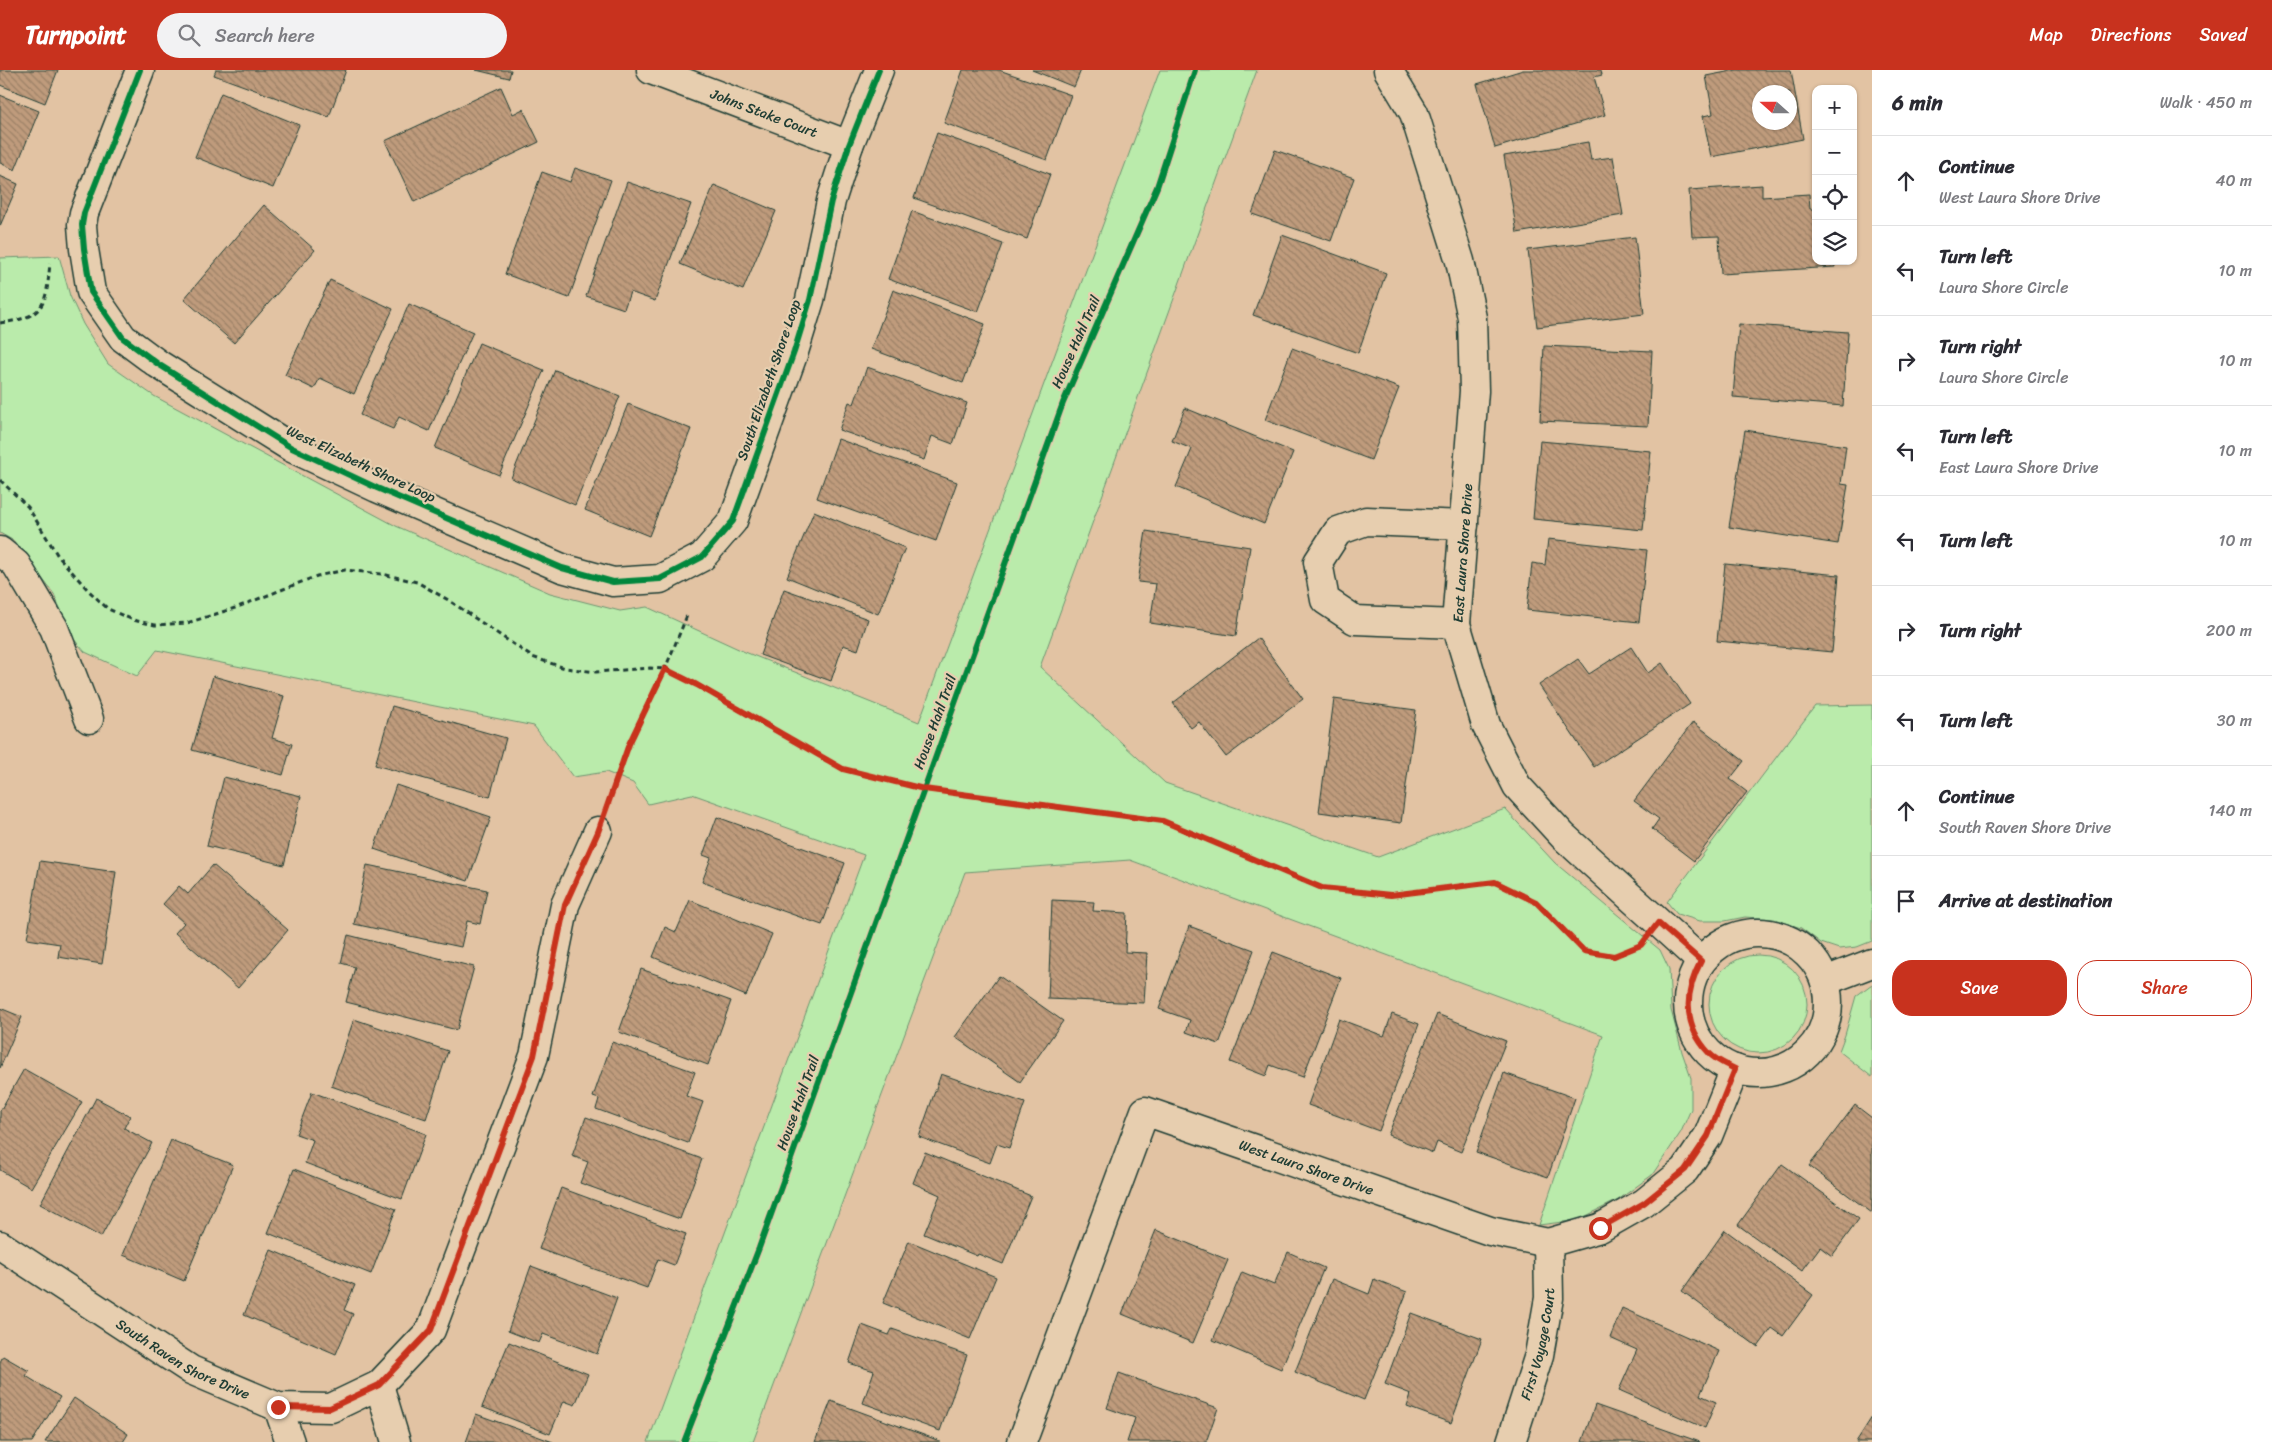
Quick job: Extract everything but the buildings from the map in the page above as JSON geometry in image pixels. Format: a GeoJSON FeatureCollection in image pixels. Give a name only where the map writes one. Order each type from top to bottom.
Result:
{"type":"FeatureCollection","features":[{"type":"Feature","properties":{"kind":"street","name":"West Elizabeth Shore Loop"},"geometry":{"type":"LineString","coordinates":[[140,70],[84,213],[82,225],[90,292],[123,338],[158,364],[292,448],[377,488],[562,568],[613,582],[660,579]]}},
{"type":"Feature","properties":{"kind":"street","name":"Johns Stake Court"},"geometry":{"type":"LineString","coordinates":[[651,70],[849,145]]}},
{"type":"Feature","properties":{"kind":"street","name":"South Elizabeth Shore Loop"},"geometry":{"type":"LineString","coordinates":[[660,579],[702,558],[733,520],[797,344],[810,300],[831,201],[849,145],[879,70]]}},
{"type":"Feature","properties":{"kind":"street","name":"East Laura Shore Drive"},"geometry":{"type":"LineString","coordinates":[[1388,70],[1414,113],[1460,262],[1472,318],[1474,391],[1456,624],[1486,725],[1518,786],[1562,836],[1701,961]]}},
{"type":"Feature","properties":{"kind":"street"},"geometry":{"type":"LineString","coordinates":[[1456,624],[1355,620],[1325,600],[1318,562],[1338,531],[1366,520],[1464,525]]}},
{"type":"Feature","properties":{"kind":"street"},"geometry":{"type":"LineString","coordinates":[[0,551],[16,564],[54,628],[89,718]]}},
{"type":"Feature","properties":{"kind":"street","name":"South Raven Shore Drive"},"geometry":{"type":"LineString","coordinates":[[0,1244],[191,1370],[278,1407],[330,1408],[379,1385],[431,1330],[534,1056],[565,905],[598,832]]}},
{"type":"Feature","properties":{"kind":"street"},"geometry":{"type":"LineString","coordinates":[[1754,932],[1782,936],[1810,955],[1825,981],[1828,1006],[1822,1030],[1806,1054],[1784,1068],[1759,1073],[1735,1069],[1710,1055],[1694,1032],[1687,1007],[1691,979],[1701,961],[1727,939],[1754,932]]}},
{"type":"Feature","properties":{"kind":"street"},"geometry":{"type":"LineString","coordinates":[[1825,981],[1872,963]]}},
{"type":"Feature","properties":{"kind":"street","name":"West Laura Shore Drive"},"geometry":{"type":"LineString","coordinates":[[1022,1442],[1145,1111],[1490,1231],[1548,1243],[1600,1228],[1644,1203],[1685,1170],[1708,1136],[1735,1069]]}},
{"type":"Feature","properties":{"kind":"street","name":"First Voyage Court"},"geometry":{"type":"LineString","coordinates":[[1511,1442],[1539,1355],[1550,1298],[1548,1243]]}},
{"type":"Feature","properties":{"kind":"street"},"geometry":{"type":"LineString","coordinates":[[379,1385],[396,1442]]}},
{"type":"Feature","properties":{"kind":"street"},"geometry":{"type":"LineString","coordinates":[[278,1407],[290,1442]]}},
{"type":"Feature","properties":{"kind":"path"},"geometry":{"type":"LineString","coordinates":[[0,323],[20,321],[37,313],[47,296],[50,263]]}},
{"type":"Feature","properties":{"kind":"path"},"geometry":{"type":"LineString","coordinates":[[0,480],[28,507],[58,556],[88,590],[108,609],[133,620],[155,625],[187,623],[235,608],[316,576],[345,570],[382,574],[417,582],[450,601],[532,657],[565,668],[596,672],[650,668],[665,669],[697,685],[843,769],[924,789],[1163,821],[1322,888],[1391,895],[1495,882],[1536,902],[1584,951],[1614,956],[1641,945],[1658,923]]}},
{"type":"Feature","properties":{"kind":"path"},"geometry":{"type":"LineString","coordinates":[[598,832],[629,744],[665,669],[688,613]]}},
{"type":"Feature","properties":{"kind":"green space"},"geometry":{"type":"Polygon","coordinates":[[[1160,70],[1257,70],[1040,667],[1165,783],[1378,857],[1505,809],[1555,863],[1660,950],[1669,969],[1671,1010],[1691,1078],[1691,1109],[1681,1132],[1652,1175],[1618,1200],[1578,1220],[1539,1225],[1603,1035],[1130,860],[965,872],[753,1442],[648,1442],[864,855],[692,794],[648,804],[633,783],[606,772],[573,777],[534,726],[157,650],[137,676],[85,652],[72,637],[54,594],[14,541],[0,533],[0,258],[59,256],[70,296],[83,324],[108,364],[154,396],[396,526],[550,593],[620,611],[647,607],[745,652],[919,722],[1160,70]]]}},
{"type":"Feature","properties":{"kind":"green space"},"geometry":{"type":"Polygon","coordinates":[[[1872,705],[1872,941],[1857,947],[1839,949],[1821,943],[1801,928],[1774,919],[1745,917],[1725,921],[1700,921],[1677,914],[1667,902],[1815,706],[1872,705]]]}},
{"type":"Feature","properties":{"kind":"green space"},"geometry":{"type":"Polygon","coordinates":[[[1758,955],[1777,958],[1793,969],[1804,985],[1807,1004],[1804,1023],[1793,1039],[1777,1050],[1758,1053],[1739,1050],[1723,1039],[1712,1023],[1709,1004],[1712,985],[1723,969],[1739,958],[1758,955]]]}},
{"type":"Feature","properties":{"kind":"green space"},"geometry":{"type":"Polygon","coordinates":[[[1872,984],[1872,1077],[1839,1051],[1856,996],[1872,984]]]}},
{"type":"Feature","properties":{"kind":"cycle path"},"geometry":{"type":"LineString","coordinates":[[140,70],[84,213],[82,225],[91,292],[123,338],[158,364],[292,448],[377,488],[562,568],[613,582],[660,579],[702,557],[733,521],[794,352],[810,300],[831,201],[849,145],[879,70]]}},
{"type":"Feature","properties":{"kind":"cycle path","name":"House Hahl Trail"},"geometry":{"type":"LineString","coordinates":[[684,1442],[759,1248],[1063,403],[1157,187],[1195,70]]}},
{"type":"Feature","properties":{"kind":"route"},"geometry":{"type":"LineString","coordinates":[[278,1407],[330,1408],[379,1385],[431,1330],[534,1056],[565,905],[598,832],[629,744],[665,669],[697,685],[843,769],[924,789],[1163,821],[1322,888],[1391,895],[1495,882],[1536,902],[1584,951],[1614,956],[1641,945],[1658,923],[1701,961],[1691,979],[1687,1007],[1694,1032],[1710,1055],[1735,1069],[1708,1136],[1685,1170],[1644,1203],[1600,1228]]}}]}
